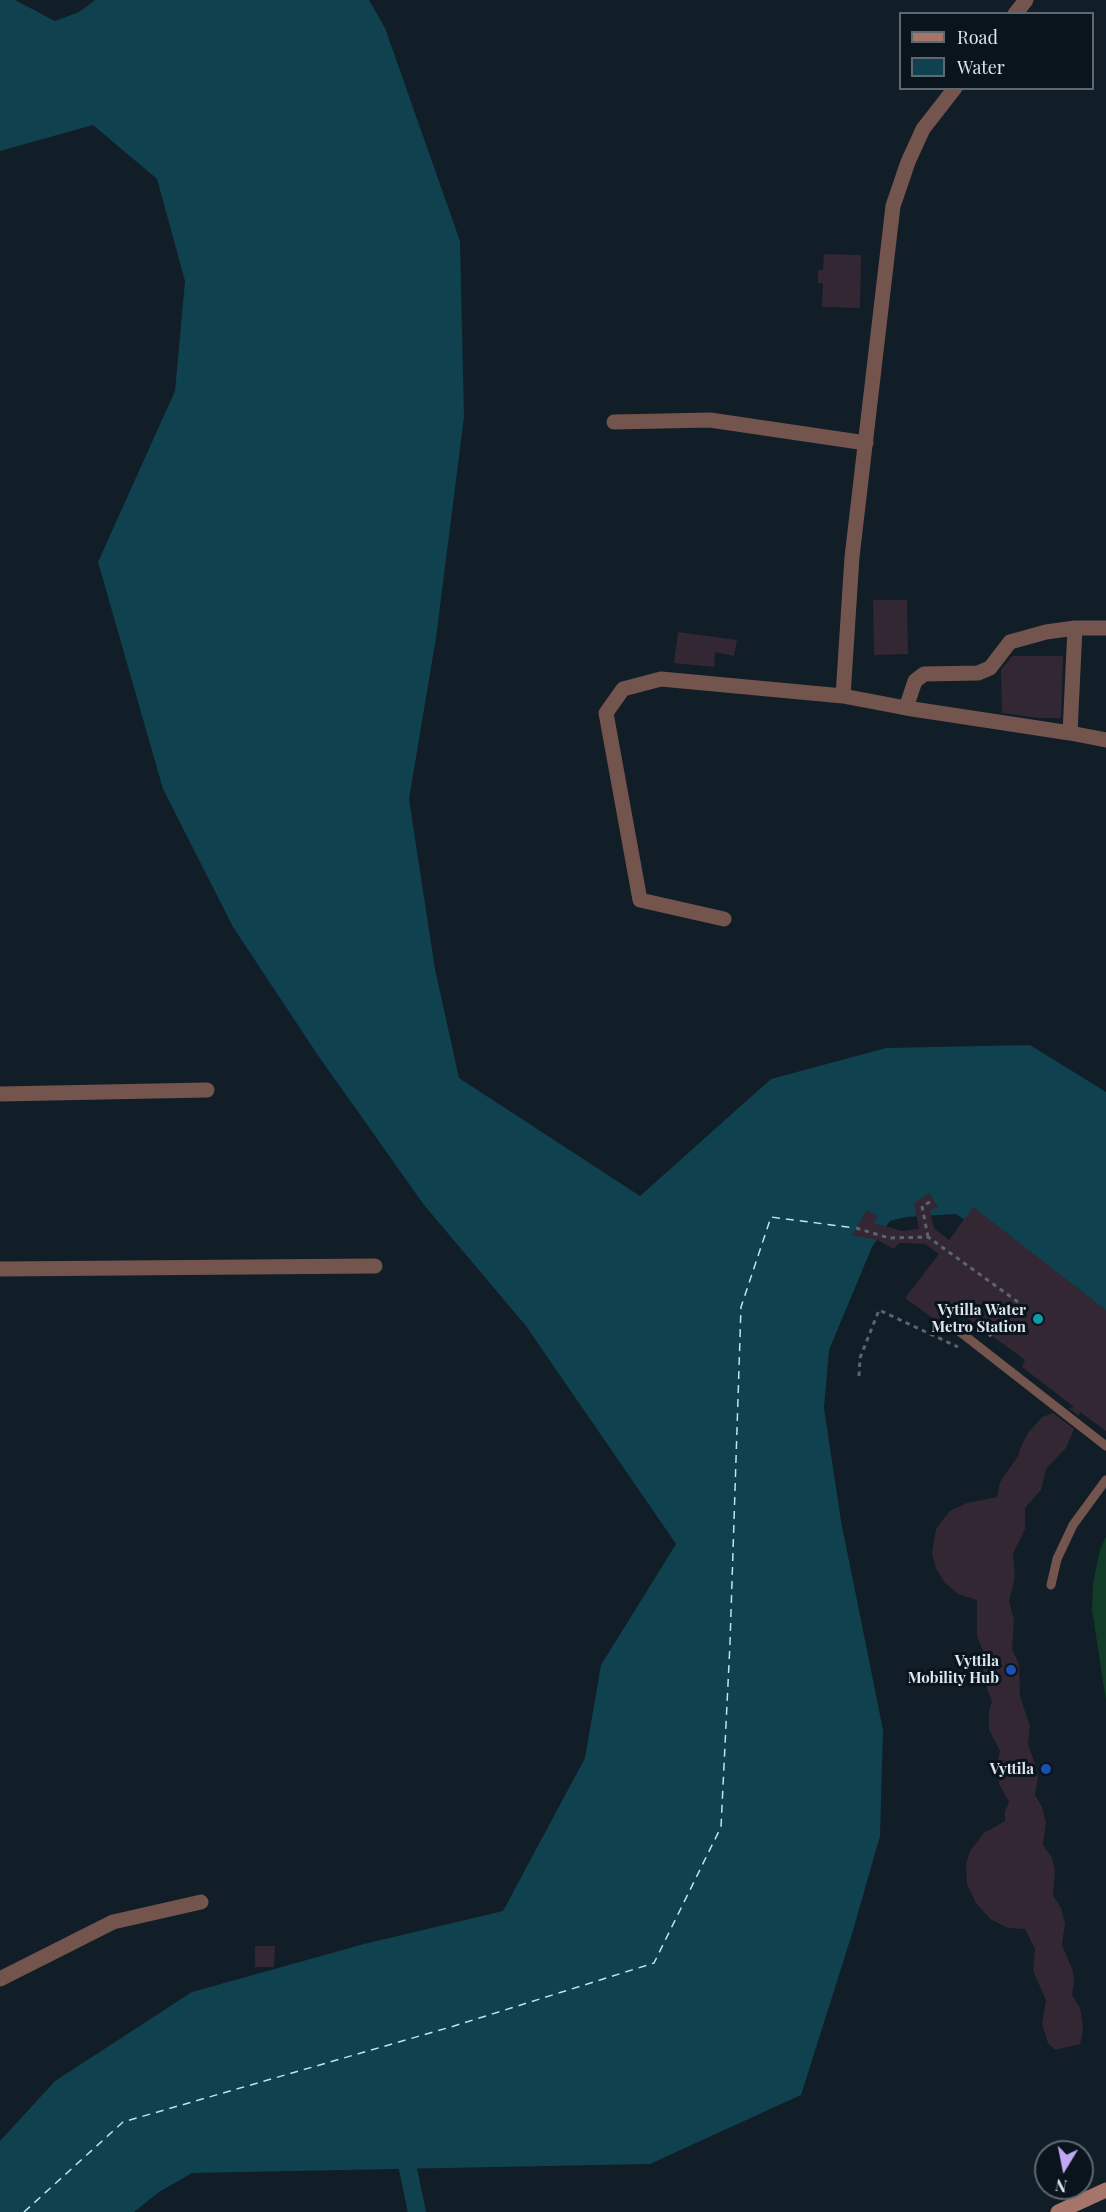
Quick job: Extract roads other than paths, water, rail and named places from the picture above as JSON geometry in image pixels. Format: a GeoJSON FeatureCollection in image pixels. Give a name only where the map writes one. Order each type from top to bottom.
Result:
{"type":"FeatureCollection","features":[{"type":"Feature","properties":{"kind":"main road"},"geometry":{"type":"LineString","coordinates":[[1058,2212],[1106,2190]]}},
{"type":"Feature","properties":{"kind":"street"},"geometry":{"type":"LineString","coordinates":[[1017,12],[1026,0]]}},
{"type":"Feature","properties":{"kind":"street"},"geometry":{"type":"LineString","coordinates":[[843,696],[852,557],[893,206],[908,162],[923,129],[953,90]]}},
{"type":"Feature","properties":{"kind":"street"},"geometry":{"type":"LineString","coordinates":[[614,422],[710,420],[866,443]]}},
{"type":"Feature","properties":{"kind":"street"},"geometry":{"type":"LineString","coordinates":[[1070,733],[1075,628]]}},
{"type":"Feature","properties":{"kind":"street"},"geometry":{"type":"LineString","coordinates":[[906,708],[915,681],[924,674],[978,673],[990,668],[1010,642],[1053,631],[1106,628]]}},
{"type":"Feature","properties":{"kind":"street"},"geometry":{"type":"LineString","coordinates":[[724,919],[640,900],[606,713],[623,689],[661,679],[843,696],[1106,740]]}},
{"type":"Feature","properties":{"kind":"street"},"geometry":{"type":"LineString","coordinates":[[0,1094],[207,1090]]}},
{"type":"Feature","properties":{"kind":"street"},"geometry":{"type":"LineString","coordinates":[[0,1269],[375,1266]]}},
{"type":"Feature","properties":{"kind":"street"},"geometry":{"type":"LineString","coordinates":[[0,1979],[113,1922],[201,1902]]}},
{"type":"Feature","properties":{"kind":"lane"},"geometry":{"type":"LineString","coordinates":[[955,1328],[1106,1446]]}},
{"type":"Feature","properties":{"kind":"lane"},"geometry":{"type":"LineString","coordinates":[[1051,1585],[1057,1559],[1073,1525],[1106,1480]]}},
{"type":"Feature","properties":{"kind":"water"},"geometry":{"type":"Polygon","coordinates":[[[0,0],[15,0],[55,21],[79,12],[95,0],[369,0],[385,28],[460,241],[464,417],[436,638],[409,799],[435,969],[459,1078],[640,1196],[771,1079],[886,1048],[1030,1045],[1106,1092],[1106,1322],[956,1214],[906,1217],[890,1221],[872,1247],[829,1350],[824,1408],[841,1521],[883,1730],[880,1836],[852,1934],[801,2095],[650,2164],[192,2173],[159,2192],[134,2212],[0,2212],[0,2141],[55,2081],[192,1992],[364,1944],[503,1911],[585,1758],[601,1665],[676,1544],[526,1326],[424,1205],[317,1054],[233,927],[163,789],[98,562],[175,391],[185,281],[157,179],[93,125],[0,151],[0,0]]]}},
{"type":"Feature","properties":{"kind":"waterway"},"geometry":{"type":"LineString","coordinates":[[408,2169],[417,2212]]}},
{"type":"Feature","properties":{"kind":"place","name":"Vytilla Water Metro Station"},"geometry":{"type":"Point","coordinates":[1038,1319]}},
{"type":"Feature","properties":{"kind":"place","name":"Vyttila Mobility Hub"},"geometry":{"type":"Point","coordinates":[1011,1670]}},
{"type":"Feature","properties":{"kind":"place","name":"Vyttila"},"geometry":{"type":"Point","coordinates":[1046,1769]}}]}
